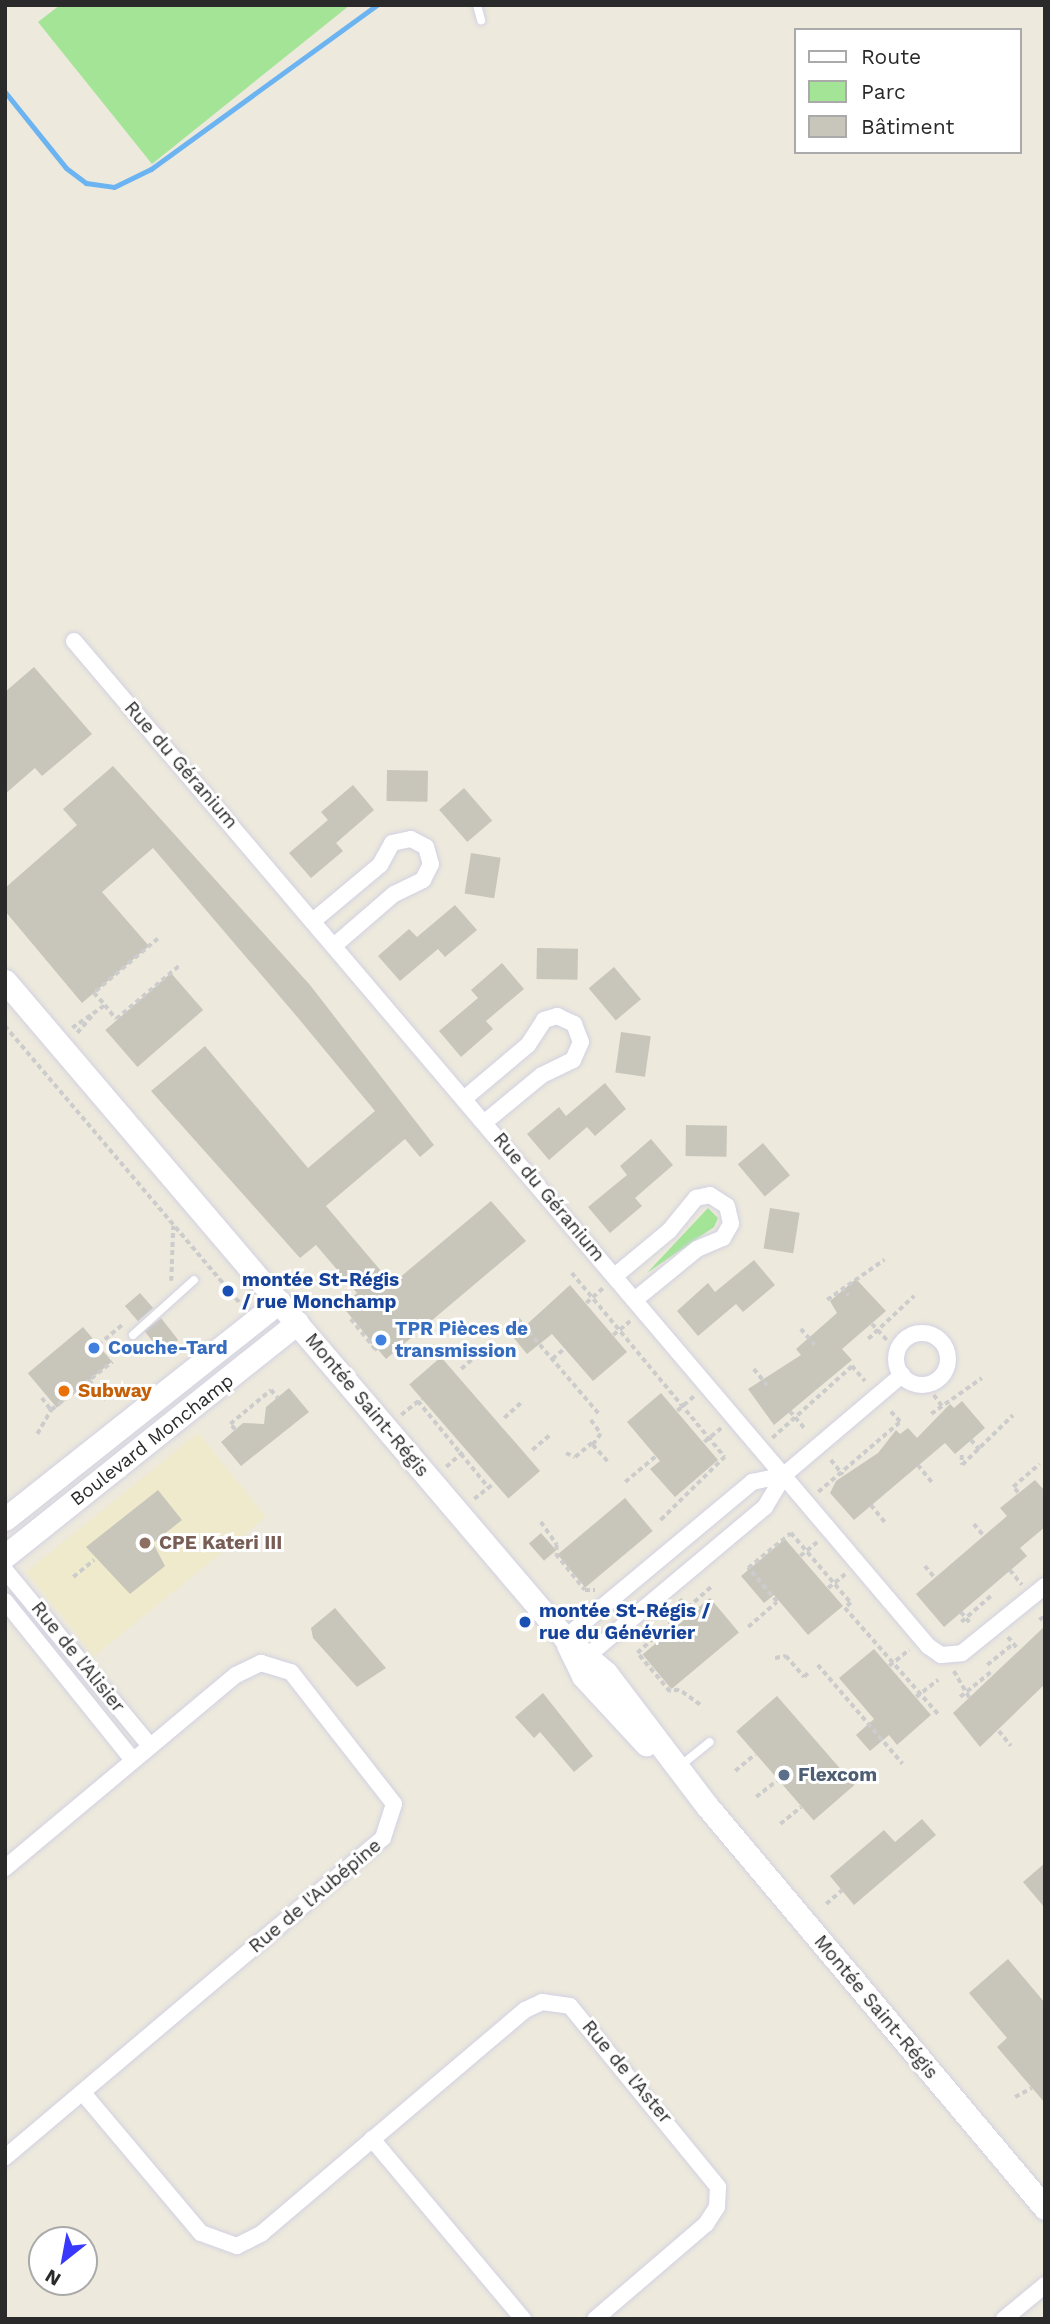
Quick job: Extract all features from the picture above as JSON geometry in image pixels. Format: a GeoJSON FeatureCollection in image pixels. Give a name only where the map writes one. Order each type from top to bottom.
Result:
{"type":"FeatureCollection","features":[{"type":"Feature","properties":{"kind":"street","name":"Rue du Géranium"},"geometry":{"type":"LineString","coordinates":[[74,640],[465,1098],[610,1281],[636,1299],[784,1475],[941,1655],[966,1651],[1045,1586]]}},
{"type":"Feature","properties":{"kind":"street"},"geometry":{"type":"LineString","coordinates":[[314,920],[380,864],[392,844],[411,839],[426,848],[431,864],[423,880],[394,894],[335,945]]}},
{"type":"Feature","properties":{"kind":"street","name":"Montée Saint-Régis"},"geometry":{"type":"LineString","coordinates":[[5,981],[707,1805],[1045,2208]]}},
{"type":"Feature","properties":{"kind":"street"},"geometry":{"type":"LineString","coordinates":[[465,1098],[528,1045],[544,1020],[557,1016],[574,1024],[581,1042],[573,1060],[542,1075],[485,1122]]}},
{"type":"Feature","properties":{"kind":"street"},"geometry":{"type":"LineString","coordinates":[[610,1281],[669,1231],[696,1198],[716,1197],[727,1206],[731,1224],[723,1238],[698,1248],[636,1299]]}},
{"type":"Feature","properties":{"kind":"street","name":"Boulevard Monchamp"},"geometry":{"type":"LineString","coordinates":[[5,1519],[279,1302]]}},
{"type":"Feature","properties":{"kind":"street","name":"Boulevard Monchamp"},"geometry":{"type":"LineString","coordinates":[[5,1556],[297,1323]]}},
{"type":"Feature","properties":{"kind":"street"},"geometry":{"type":"LineString","coordinates":[[583,1660],[765,1507],[784,1475],[902,1375]]}},
{"type":"Feature","properties":{"kind":"street"},"geometry":{"type":"LineString","coordinates":[[565,1638],[752,1482],[784,1475]]}},
{"type":"Feature","properties":{"kind":"street","name":"Rue de l'Alisier"},"geometry":{"type":"LineString","coordinates":[[5,1570],[150,1746]]}},
{"type":"Feature","properties":{"kind":"street","name":"Rue de l'Alisier"},"geometry":{"type":"LineString","coordinates":[[5,1601],[133,1760]]}},
{"type":"Feature","properties":{"kind":"street","name":"Rue de l'Aubépine"},"geometry":{"type":"LineString","coordinates":[[5,1868],[244,1669],[278,1664],[386,1785],[395,1815],[383,1838],[5,2158]]}},
{"type":"Feature","properties":{"kind":"street","name":"Rue de l'Aster"},"geometry":{"type":"LineString","coordinates":[[83,2093],[201,2234],[228,2246],[255,2238],[533,2005],[552,2001],[577,2012],[710,2171],[719,2198],[706,2224],[595,2319]]}},
{"type":"Feature","properties":{"kind":"street"},"geometry":{"type":"LineString","coordinates":[[372,2139],[523,2319]]}},
{"type":"Feature","properties":{"kind":"street"},"geometry":{"type":"LineString","coordinates":[[1004,2319],[1045,2285]]}},
{"type":"Feature","properties":{"kind":"lane"},"geometry":{"type":"LineString","coordinates":[[477,5],[481,19]]}},
{"type":"Feature","properties":{"kind":"lane"},"geometry":{"type":"LineString","coordinates":[[132,1335],[194,1280]]}},
{"type":"Feature","properties":{"kind":"lane"},"geometry":{"type":"LineString","coordinates":[[676,1769],[710,1742]]}},
{"type":"Feature","properties":{"kind":"path"},"geometry":{"type":"LineString","coordinates":[[158,939],[94,993],[116,1019],[180,965]]}},
{"type":"Feature","properties":{"kind":"path"},"geometry":{"type":"LineString","coordinates":[[71,1029],[105,1005]]}},
{"type":"Feature","properties":{"kind":"path"},"geometry":{"type":"LineString","coordinates":[[76,1035],[92,1016]]}},
{"type":"Feature","properties":{"kind":"path"},"geometry":{"type":"LineString","coordinates":[[5,1026],[245,1308]]}},
{"type":"Feature","properties":{"kind":"path"},"geometry":{"type":"LineString","coordinates":[[171,1281],[173,1224]]}},
{"type":"Feature","properties":{"kind":"path"},"geometry":{"type":"LineString","coordinates":[[827,1300],[884,1259]]}},
{"type":"Feature","properties":{"kind":"path"},"geometry":{"type":"LineString","coordinates":[[572,1273],[684,1404],[710,1437],[723,1461],[659,1522]]}},
{"type":"Feature","properties":{"kind":"path"},"geometry":{"type":"LineString","coordinates":[[586,1303],[610,1281]]}},
{"type":"Feature","properties":{"kind":"path"},"geometry":{"type":"LineString","coordinates":[[842,1287],[849,1296]]}},
{"type":"Feature","properties":{"kind":"path"},"geometry":{"type":"LineString","coordinates":[[868,1339],[914,1296]]}},
{"type":"Feature","properties":{"kind":"path"},"geometry":{"type":"LineString","coordinates":[[351,1319],[377,1351],[370,1340]]}},
{"type":"Feature","properties":{"kind":"path"},"geometry":{"type":"LineString","coordinates":[[518,1319],[599,1414]]}},
{"type":"Feature","properties":{"kind":"path"},"geometry":{"type":"LineString","coordinates":[[614,1335],[631,1320]]}},
{"type":"Feature","properties":{"kind":"path"},"geometry":{"type":"LineString","coordinates":[[98,1345],[124,1324]]}},
{"type":"Feature","properties":{"kind":"path"},"geometry":{"type":"LineString","coordinates":[[872,1324],[887,1340]]}},
{"type":"Feature","properties":{"kind":"path"},"geometry":{"type":"LineString","coordinates":[[801,1329],[814,1345]]}},
{"type":"Feature","properties":{"kind":"path"},"geometry":{"type":"LineString","coordinates":[[552,1359],[565,1348]]}},
{"type":"Feature","properties":{"kind":"path"},"geometry":{"type":"LineString","coordinates":[[461,1369],[482,1351]]}},
{"type":"Feature","properties":{"kind":"path"},"geometry":{"type":"LineString","coordinates":[[37,1434],[51,1410],[112,1362]]}},
{"type":"Feature","properties":{"kind":"path"},"geometry":{"type":"LineString","coordinates":[[771,1440],[791,1413],[839,1374],[852,1366],[865,1381]]}},
{"type":"Feature","properties":{"kind":"path"},"geometry":{"type":"LineString","coordinates":[[754,1369],[767,1385]]}},
{"type":"Feature","properties":{"kind":"path"},"geometry":{"type":"LineString","coordinates":[[931,1415],[982,1378]]}},
{"type":"Feature","properties":{"kind":"path"},"geometry":{"type":"LineString","coordinates":[[89,1380],[106,1400]]}},
{"type":"Feature","properties":{"kind":"path"},"geometry":{"type":"LineString","coordinates":[[235,1430],[230,1424],[271,1390],[278,1398]]}},
{"type":"Feature","properties":{"kind":"path"},"geometry":{"type":"LineString","coordinates":[[677,1411],[695,1395]]}},
{"type":"Feature","properties":{"kind":"path"},"geometry":{"type":"LineString","coordinates":[[934,1395],[943,1407]]}},
{"type":"Feature","properties":{"kind":"path"},"geometry":{"type":"LineString","coordinates":[[42,1398],[51,1410]]}},
{"type":"Feature","properties":{"kind":"path"},"geometry":{"type":"LineString","coordinates":[[401,1415],[420,1400],[489,1488]]}},
{"type":"Feature","properties":{"kind":"path"},"geometry":{"type":"LineString","coordinates":[[504,1418],[523,1401]]}},
{"type":"Feature","properties":{"kind":"path"},"geometry":{"type":"LineString","coordinates":[[816,1492],[843,1475],[900,1422],[889,1410]]}},
{"type":"Feature","properties":{"kind":"path"},"geometry":{"type":"LineString","coordinates":[[791,1413],[806,1430]]}},
{"type":"Feature","properties":{"kind":"path"},"geometry":{"type":"LineString","coordinates":[[962,1455],[962,1465],[1013,1415]]}},
{"type":"Feature","properties":{"kind":"path"},"geometry":{"type":"LineString","coordinates":[[566,1453],[575,1457],[601,1434],[591,1420]]}},
{"type":"Feature","properties":{"kind":"path"},"geometry":{"type":"LineString","coordinates":[[704,1442],[722,1427]]}},
{"type":"Feature","properties":{"kind":"path"},"geometry":{"type":"LineString","coordinates":[[532,1450],[551,1434]]}},
{"type":"Feature","properties":{"kind":"path"},"geometry":{"type":"LineString","coordinates":[[971,1440],[980,1450]]}},
{"type":"Feature","properties":{"kind":"path"},"geometry":{"type":"LineString","coordinates":[[594,1441],[609,1463]]}},
{"type":"Feature","properties":{"kind":"path"},"geometry":{"type":"LineString","coordinates":[[446,1467],[462,1453]]}},
{"type":"Feature","properties":{"kind":"path"},"geometry":{"type":"LineString","coordinates":[[625,1482],[656,1456]]}},
{"type":"Feature","properties":{"kind":"path"},"geometry":{"type":"LineString","coordinates":[[831,1460],[843,1475]]}},
{"type":"Feature","properties":{"kind":"path"},"geometry":{"type":"LineString","coordinates":[[1018,1493],[1013,1487],[1039,1464]]}},
{"type":"Feature","properties":{"kind":"path"},"geometry":{"type":"LineString","coordinates":[[918,1465],[932,1482]]}},
{"type":"Feature","properties":{"kind":"path"},"geometry":{"type":"LineString","coordinates":[[474,1499],[493,1484]]}},
{"type":"Feature","properties":{"kind":"path"},"geometry":{"type":"LineString","coordinates":[[871,1505],[885,1522]]}},
{"type":"Feature","properties":{"kind":"path"},"geometry":{"type":"LineString","coordinates":[[541,1522],[556,1554],[585,1590],[602,1584]]}},
{"type":"Feature","properties":{"kind":"path"},"geometry":{"type":"LineString","coordinates":[[974,1524],[984,1536]]}},
{"type":"Feature","properties":{"kind":"path"},"geometry":{"type":"LineString","coordinates":[[748,1627],[778,1602],[748,1568],[791,1533],[851,1603],[845,1608],[939,1714]]}},
{"type":"Feature","properties":{"kind":"path"},"geometry":{"type":"LineString","coordinates":[[800,1556],[819,1540]]}},
{"type":"Feature","properties":{"kind":"path"},"geometry":{"type":"LineString","coordinates":[[72,1577],[94,1560]]}},
{"type":"Feature","properties":{"kind":"path"},"geometry":{"type":"LineString","coordinates":[[925,1566],[935,1578]]}},
{"type":"Feature","properties":{"kind":"path"},"geometry":{"type":"LineString","coordinates":[[1010,1570],[1024,1587]]}},
{"type":"Feature","properties":{"kind":"path"},"geometry":{"type":"LineString","coordinates":[[828,1588],[846,1573]]}},
{"type":"Feature","properties":{"kind":"path"},"geometry":{"type":"LineString","coordinates":[[700,1704],[679,1690],[670,1692],[637,1653],[713,1585]]}},
{"type":"Feature","properties":{"kind":"path"},"geometry":{"type":"LineString","coordinates":[[961,1622],[992,1595]]}},
{"type":"Feature","properties":{"kind":"path"},"geometry":{"type":"LineString","coordinates":[[680,1599],[692,1614]]}},
{"type":"Feature","properties":{"kind":"path"},"geometry":{"type":"LineString","coordinates":[[961,1612],[975,1628]]}},
{"type":"Feature","properties":{"kind":"path"},"geometry":{"type":"LineString","coordinates":[[1039,1620],[1045,1615]]}},
{"type":"Feature","properties":{"kind":"path"},"geometry":{"type":"LineString","coordinates":[[647,1627],[659,1642]]}},
{"type":"Feature","properties":{"kind":"path"},"geometry":{"type":"LineString","coordinates":[[1005,1634],[1017,1649]]}},
{"type":"Feature","properties":{"kind":"path"},"geometry":{"type":"LineString","coordinates":[[987,1665],[1013,1644]]}},
{"type":"Feature","properties":{"kind":"path"},"geometry":{"type":"LineString","coordinates":[[889,1666],[910,1649]]}},
{"type":"Feature","properties":{"kind":"path"},"geometry":{"type":"LineString","coordinates":[[775,1658],[786,1656],[804,1677],[808,1673]]}},
{"type":"Feature","properties":{"kind":"path"},"geometry":{"type":"LineString","coordinates":[[818,1665],[903,1764]]}},
{"type":"Feature","properties":{"kind":"path"},"geometry":{"type":"LineString","coordinates":[[954,1667],[970,1699]]}},
{"type":"Feature","properties":{"kind":"path"},"geometry":{"type":"LineString","coordinates":[[960,1698],[992,1671]]}},
{"type":"Feature","properties":{"kind":"path"},"geometry":{"type":"LineString","coordinates":[[916,1698],[938,1679]]}},
{"type":"Feature","properties":{"kind":"path"},"geometry":{"type":"LineString","coordinates":[[999,1731],[1011,1746]]}},
{"type":"Feature","properties":{"kind":"path"},"geometry":{"type":"LineString","coordinates":[[734,1771],[755,1754]]}},
{"type":"Feature","properties":{"kind":"path"},"geometry":{"type":"LineString","coordinates":[[757,1797],[778,1780]]}},
{"type":"Feature","properties":{"kind":"path"},"geometry":{"type":"LineString","coordinates":[[780,1824],[801,1807]]}},
{"type":"Feature","properties":{"kind":"path"},"geometry":{"type":"LineString","coordinates":[[826,1904],[842,1890]]}},
{"type":"Feature","properties":{"kind":"path"},"geometry":{"type":"LineString","coordinates":[[1015,2097],[1032,2088]]}},
{"type":"Feature","properties":{"kind":"shaded area","name":"CPE Kateri III"},"geometry":{"type":"Polygon","coordinates":[[[198,1433],[266,1517],[94,1656],[26,1572],[198,1433]]]}},
{"type":"Feature","properties":{"kind":"green space"},"geometry":{"type":"Polygon","coordinates":[[[60,5],[350,5],[152,164],[38,22],[60,5]]]}},
{"type":"Feature","properties":{"kind":"green space"},"geometry":{"type":"Polygon","coordinates":[[[708,1208],[718,1218],[714,1227],[647,1273],[708,1208]]]}},
{"type":"Feature","properties":{"kind":"building"},"geometry":{"type":"Polygon","coordinates":[[[34,667],[92,734],[42,776],[35,768],[5,794],[5,692],[34,667]]]}},
{"type":"Feature","properties":{"kind":"building"},"geometry":{"type":"Polygon","coordinates":[[[113,766],[310,985],[434,1145],[420,1157],[405,1139],[326,1206],[392,1284],[491,1201],[526,1241],[386,1359],[342,1306],[357,1293],[316,1245],[300,1258],[151,1091],[205,1046],[308,1168],[375,1111],[299,1019],[153,848],[102,892],[149,946],[82,1003],[5,911],[5,888],[77,825],[63,809],[113,766]]]}},
{"type":"Feature","properties":{"kind":"building"},"geometry":{"type":"Polygon","coordinates":[[[387,770],[428,771],[427,802],[386,801],[387,770]]]}},
{"type":"Feature","properties":{"kind":"building"},"geometry":{"type":"Polygon","coordinates":[[[353,785],[374,810],[336,843],[343,851],[311,878],[289,853],[328,820],[321,812],[353,785]]]}},
{"type":"Feature","properties":{"kind":"building"},"geometry":{"type":"Polygon","coordinates":[[[464,788],[492,820],[467,842],[439,810],[464,788]]]}},
{"type":"Feature","properties":{"kind":"building"},"geometry":{"type":"Polygon","coordinates":[[[471,853],[501,858],[494,898],[465,893],[471,853]]]}},
{"type":"Feature","properties":{"kind":"building"},"geometry":{"type":"Polygon","coordinates":[[[455,905],[477,930],[445,957],[438,949],[400,981],[378,956],[409,929],[417,937],[455,905]]]}},
{"type":"Feature","properties":{"kind":"building"},"geometry":{"type":"Polygon","coordinates":[[[537,948],[578,949],[577,980],[536,979],[537,948]]]}},
{"type":"Feature","properties":{"kind":"building"},"geometry":{"type":"Polygon","coordinates":[[[502,963],[524,989],[486,1021],[493,1029],[461,1057],[439,1031],[478,998],[471,990],[502,963]]]}},
{"type":"Feature","properties":{"kind":"building"},"geometry":{"type":"Polygon","coordinates":[[[614,967],[641,999],[616,1020],[589,988],[614,967]]]}},
{"type":"Feature","properties":{"kind":"building"},"geometry":{"type":"Polygon","coordinates":[[[171,973],[203,1010],[137,1067],[105,1030],[171,973]]]}},
{"type":"Feature","properties":{"kind":"building"},"geometry":{"type":"Polygon","coordinates":[[[621,1032],[651,1036],[645,1077],[615,1073],[621,1032]]]}},
{"type":"Feature","properties":{"kind":"building"},"geometry":{"type":"Polygon","coordinates":[[[605,1083],[626,1109],[595,1136],[587,1127],[549,1160],[527,1134],[559,1107],[566,1116],[605,1083]]]}},
{"type":"Feature","properties":{"kind":"building"},"geometry":{"type":"Polygon","coordinates":[[[686,1125],[727,1126],[726,1157],[685,1156],[686,1125]]]}},
{"type":"Feature","properties":{"kind":"building"},"geometry":{"type":"Polygon","coordinates":[[[651,1139],[673,1165],[635,1198],[642,1206],[610,1233],[588,1207],[627,1175],[620,1166],[651,1139]]]}},
{"type":"Feature","properties":{"kind":"building"},"geometry":{"type":"Polygon","coordinates":[[[763,1143],[790,1175],[765,1196],[738,1164],[763,1143]]]}},
{"type":"Feature","properties":{"kind":"building"},"geometry":{"type":"Polygon","coordinates":[[[770,1208],[800,1213],[793,1253],[764,1248],[770,1208]]]}},
{"type":"Feature","properties":{"kind":"building"},"geometry":{"type":"Polygon","coordinates":[[[754,1260],[775,1285],[743,1312],[736,1304],[698,1336],[677,1311],[708,1283],[715,1292],[754,1260]]]}},
{"type":"Feature","properties":{"kind":"building"},"geometry":{"type":"Polygon","coordinates":[[[856,1279],[886,1311],[842,1349],[852,1360],[774,1425],[748,1389],[801,1355],[796,1349],[837,1313],[830,1301],[856,1279]]]}},
{"type":"Feature","properties":{"kind":"building"},"geometry":{"type":"Polygon","coordinates":[[[570,1285],[627,1352],[593,1381],[552,1334],[527,1354],[513,1337],[570,1285]]]}},
{"type":"Feature","properties":{"kind":"building"},"geometry":{"type":"Polygon","coordinates":[[[140,1293],[153,1308],[138,1321],[125,1306],[140,1293]]]}},
{"type":"Feature","properties":{"kind":"building"},"geometry":{"type":"Polygon","coordinates":[[[161,1318],[178,1340],[162,1353],[144,1331],[161,1318]]]}},
{"type":"Feature","properties":{"kind":"building"},"geometry":{"type":"Polygon","coordinates":[[[83,1327],[112,1361],[57,1408],[28,1373],[83,1327]]]}},
{"type":"Feature","properties":{"kind":"building"},"geometry":{"type":"Polygon","coordinates":[[[441,1357],[540,1471],[508,1499],[409,1385],[441,1357]]]}},
{"type":"Feature","properties":{"kind":"building"},"geometry":{"type":"Polygon","coordinates":[[[289,1388],[309,1412],[241,1466],[221,1442],[243,1423],[264,1424],[266,1407],[289,1388]]]}},
{"type":"Feature","properties":{"kind":"building"},"geometry":{"type":"Polygon","coordinates":[[[661,1393],[718,1460],[675,1497],[650,1469],[660,1461],[627,1422],[661,1393]]]}},
{"type":"Feature","properties":{"kind":"building"},"geometry":{"type":"Polygon","coordinates":[[[962,1401],[985,1428],[955,1454],[945,1443],[854,1520],[830,1493],[836,1481],[878,1453],[896,1430],[900,1434],[908,1428],[917,1438],[950,1404],[954,1408],[962,1401]]]}},
{"type":"Feature","properties":{"kind":"building"},"geometry":{"type":"Polygon","coordinates":[[[1035,1480],[1045,1491],[1045,1527],[1020,1548],[1027,1556],[944,1627],[916,1594],[1007,1516],[1000,1508],[1035,1480]]]}},
{"type":"Feature","properties":{"kind":"building"},"geometry":{"type":"Polygon","coordinates":[[[158,1490],[182,1520],[153,1543],[165,1566],[130,1594],[86,1547],[158,1490]]]}},
{"type":"Feature","properties":{"kind":"building"},"geometry":{"type":"Polygon","coordinates":[[[625,1498],[653,1531],[585,1588],[558,1555],[625,1498]]]}},
{"type":"Feature","properties":{"kind":"building"},"geometry":{"type":"Polygon","coordinates":[[[541,1533],[556,1550],[544,1561],[529,1543],[541,1533]]]}},
{"type":"Feature","properties":{"kind":"building"},"geometry":{"type":"Polygon","coordinates":[[[785,1539],[843,1606],[808,1635],[774,1595],[764,1603],[741,1576],[785,1539]]]}},
{"type":"Feature","properties":{"kind":"building"},"geometry":{"type":"Polygon","coordinates":[[[710,1598],[739,1632],[672,1689],[643,1655],[710,1598]]]}},
{"type":"Feature","properties":{"kind":"building"},"geometry":{"type":"Polygon","coordinates":[[[335,1608],[386,1668],[357,1687],[313,1638],[311,1628],[335,1608]]]}},
{"type":"Feature","properties":{"kind":"building"},"geometry":{"type":"Polygon","coordinates":[[[1045,1626],[1045,1684],[980,1747],[953,1713],[1045,1626]]]}},
{"type":"Feature","properties":{"kind":"building"},"geometry":{"type":"Polygon","coordinates":[[[874,1649],[931,1715],[897,1745],[889,1735],[870,1751],[856,1735],[874,1719],[839,1678],[874,1649]]]}},
{"type":"Feature","properties":{"kind":"building"},"geometry":{"type":"Polygon","coordinates":[[[543,1693],[593,1756],[574,1772],[540,1732],[534,1738],[515,1717],[543,1693]]]}},
{"type":"Feature","properties":{"kind":"building"},"geometry":{"type":"Polygon","coordinates":[[[777,1696],[854,1785],[814,1820],[736,1731],[777,1696]]]}},
{"type":"Feature","properties":{"kind":"building"},"geometry":{"type":"Polygon","coordinates":[[[922,1819],[936,1835],[854,1905],[830,1876],[884,1830],[895,1842],[922,1819]]]}},
{"type":"Feature","properties":{"kind":"building"},"geometry":{"type":"Polygon","coordinates":[[[1045,1863],[1045,1908],[1023,1882],[1045,1863]]]}},
{"type":"Feature","properties":{"kind":"building"},"geometry":{"type":"Polygon","coordinates":[[[1008,1959],[1045,2003],[1045,2103],[997,2047],[1007,2038],[969,1993],[1008,1959]]]}},
{"type":"Feature","properties":{"kind":"waterway"},"geometry":{"type":"LineString","coordinates":[[5,92],[66,168],[86,183],[114,187],[151,169],[377,5]]}},
{"type":"Feature","properties":{"kind":"place","name":"montée St-Régis / rue Monchamp"},"geometry":{"type":"Point","coordinates":[228,1291]}},
{"type":"Feature","properties":{"kind":"place","name":"TPR Pièces de transmission"},"geometry":{"type":"Point","coordinates":[381,1340]}},
{"type":"Feature","properties":{"kind":"place","name":"Couche-Tard"},"geometry":{"type":"Point","coordinates":[94,1348]}},
{"type":"Feature","properties":{"kind":"place","name":"Subway"},"geometry":{"type":"Point","coordinates":[64,1391]}},
{"type":"Feature","properties":{"kind":"place","name":"CPE Kateri III"},"geometry":{"type":"Point","coordinates":[145,1543]}},
{"type":"Feature","properties":{"kind":"place","name":"montée St-Régis / rue du Génévrier"},"geometry":{"type":"Point","coordinates":[525,1622]}},
{"type":"Feature","properties":{"kind":"place","name":"Flexcom"},"geometry":{"type":"Point","coordinates":[784,1775]}}]}
